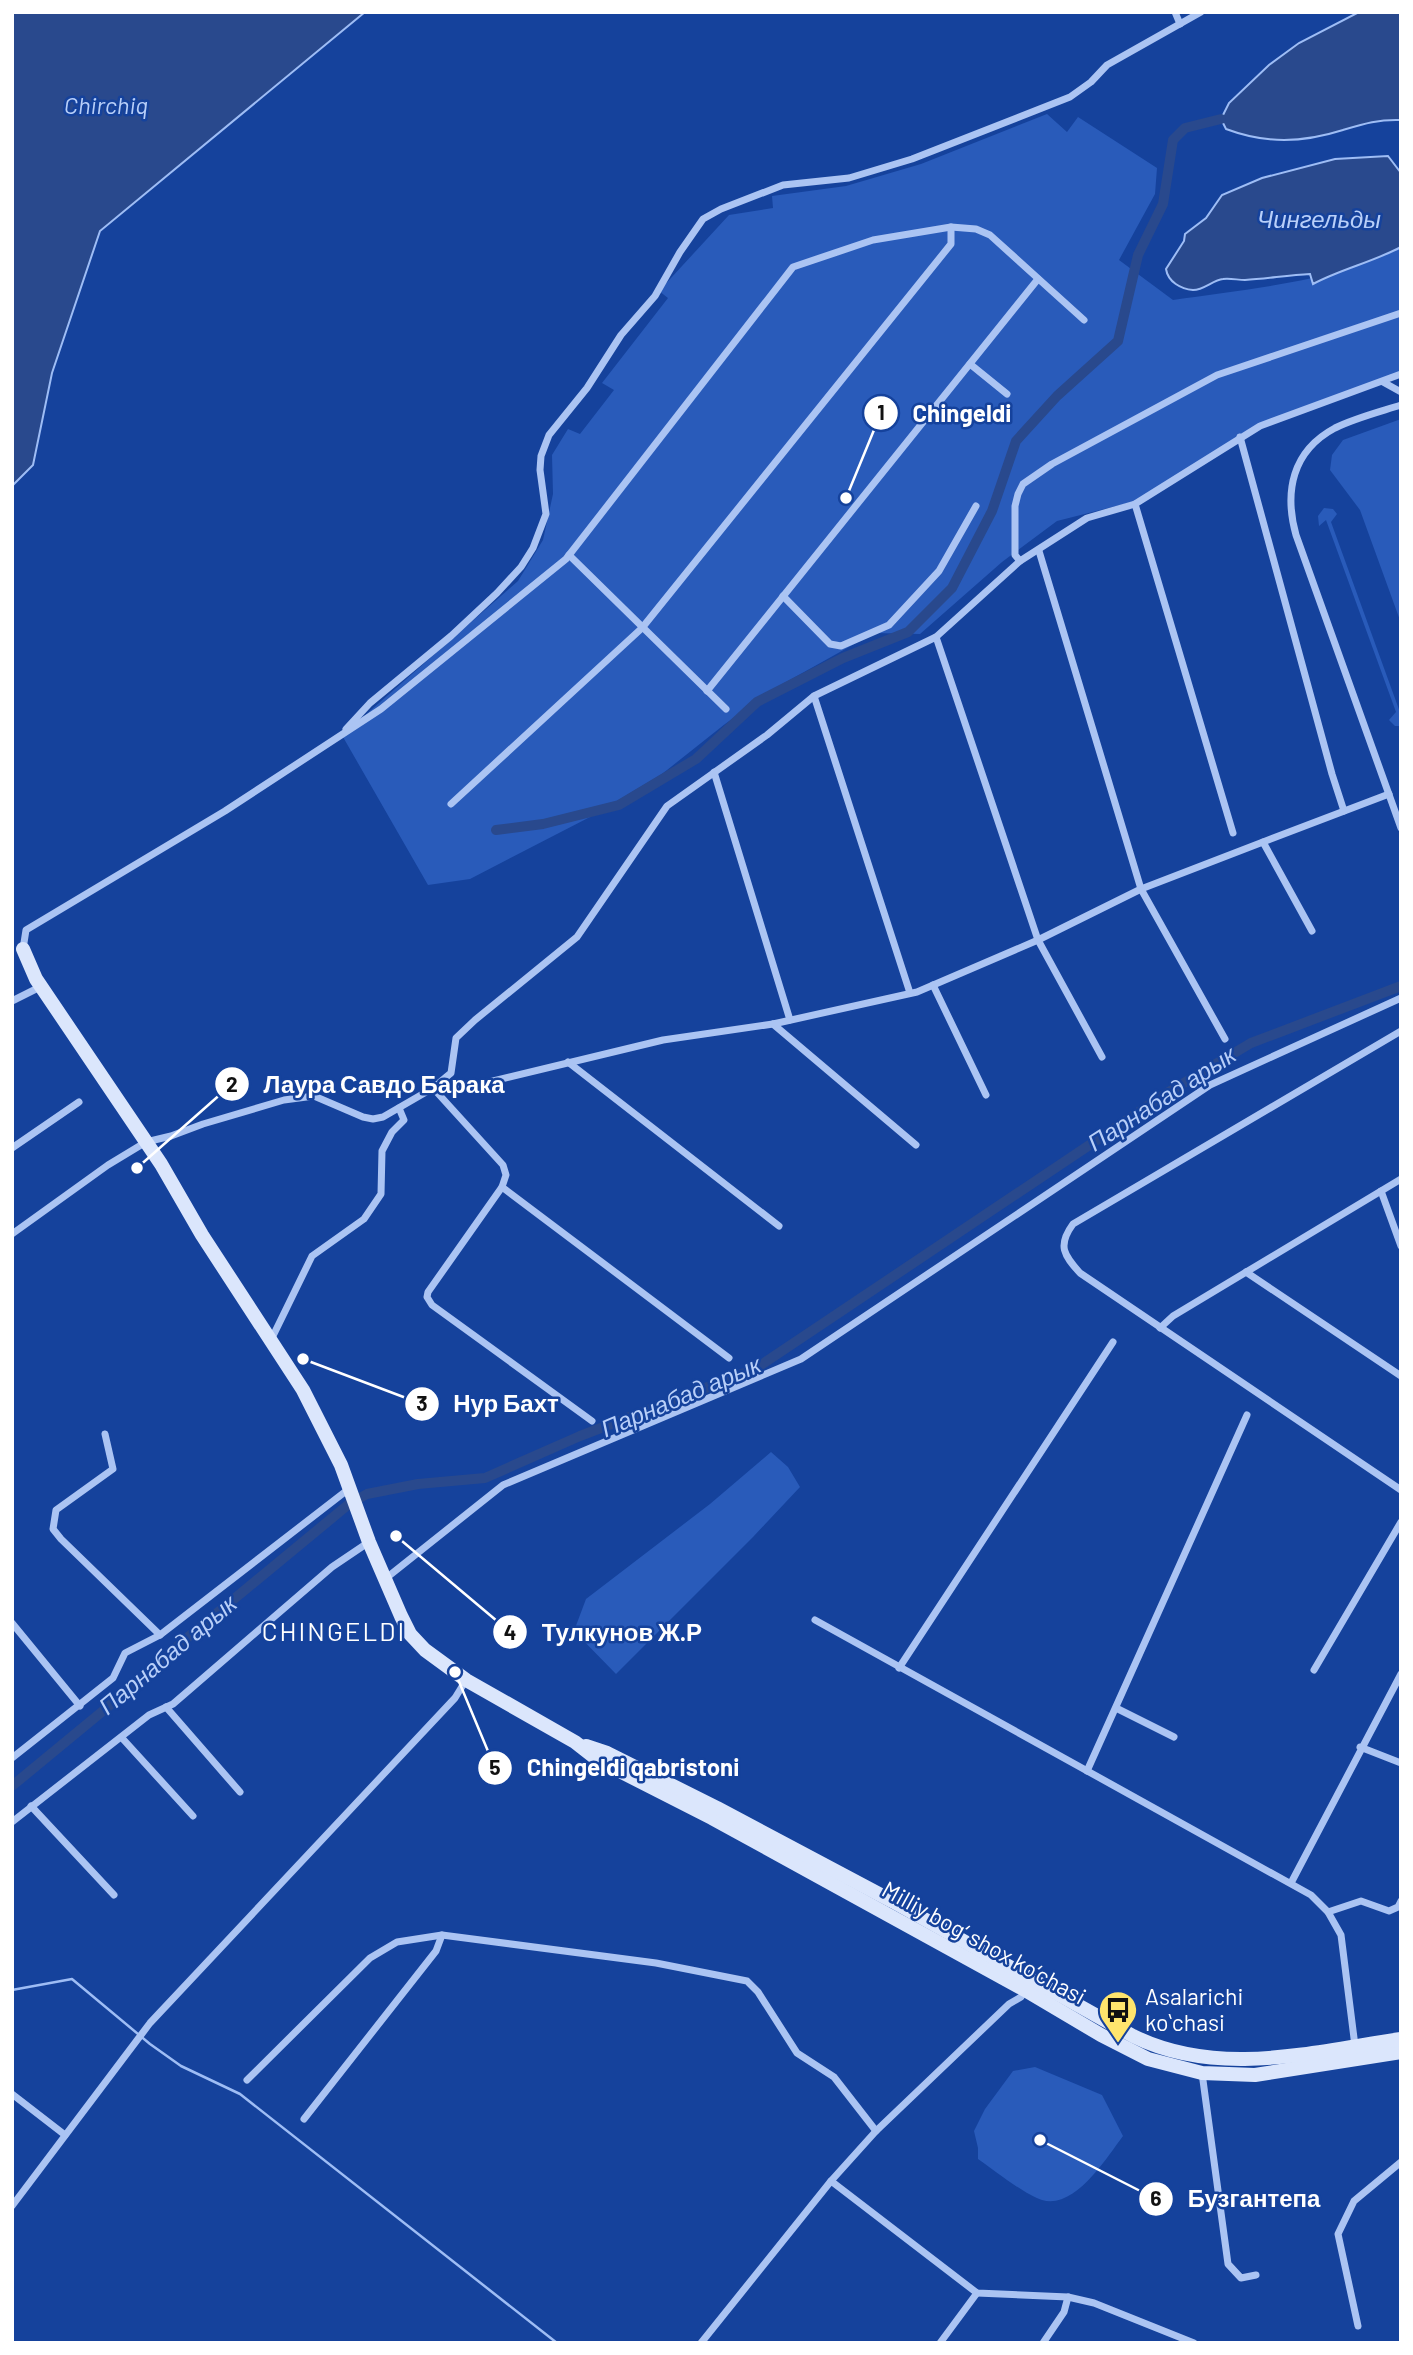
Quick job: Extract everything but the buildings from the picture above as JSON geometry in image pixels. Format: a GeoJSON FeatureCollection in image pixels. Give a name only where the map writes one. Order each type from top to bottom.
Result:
{"type":"FeatureCollection","features":[{"type":"Feature","properties":{"kind":"main road","name":"Milliy bog‘ shox ko‘chasi"},"geometry":{"type":"LineString","coordinates":[[23,949],[31,970],[161,1164],[202,1235],[303,1390],[337,1454],[384,1579],[416,1642],[461,1676],[575,1742],[598,1760],[888,1907],[1028,1984],[1158,2047],[1183,2055],[1246,2060],[1401,2039]]}},
{"type":"Feature","properties":{"kind":"main road","name":"Milliy bog‘ shox ko‘chasi"},"geometry":{"type":"LineString","coordinates":[[1028,1984],[1129,2050],[1161,2064],[1202,2073],[1273,2073],[1401,2052]]}},
{"type":"Feature","properties":{"kind":"street"},"geometry":{"type":"LineString","coordinates":[[1175,12],[1180,24]]}},
{"type":"Feature","properties":{"kind":"street"},"geometry":{"type":"LineString","coordinates":[[336,739],[370,703],[452,636],[521,567],[533,548],[545,514],[540,470],[541,456],[549,435],[594,378],[621,335],[655,296],[703,219],[783,184],[849,178],[912,159],[1070,97],[1091,82],[1107,65],[1200,12]]}},
{"type":"Feature","properties":{"kind":"street"},"geometry":{"type":"LineString","coordinates":[[23,949],[26,930],[225,811],[381,709],[569,555],[793,267],[873,240],[951,227],[976,229],[990,235],[1084,320]]}},
{"type":"Feature","properties":{"kind":"street"},"geometry":{"type":"LineString","coordinates":[[451,804],[642,628],[951,244],[951,227]]}},
{"type":"Feature","properties":{"kind":"street"},"geometry":{"type":"LineString","coordinates":[[707,691],[1038,279]]}},
{"type":"Feature","properties":{"kind":"street"},"geometry":{"type":"LineString","coordinates":[[1020,561],[1015,555],[1015,506],[1023,484],[1052,464],[1217,375],[1401,313]]}},
{"type":"Feature","properties":{"kind":"street"},"geometry":{"type":"LineString","coordinates":[[970,364],[1007,394]]}},
{"type":"Feature","properties":{"kind":"street"},"geometry":{"type":"LineString","coordinates":[[12,1234],[108,1165],[146,1142],[284,1100],[314,1096],[373,1119],[383,1118],[433,1088],[453,1069],[456,1038],[577,937],[667,806],[767,735],[814,696],[936,637],[1020,561],[1087,518],[1135,504],[1260,426],[1401,374]]}},
{"type":"Feature","properties":{"kind":"street"},"geometry":{"type":"LineString","coordinates":[[1383,382],[1401,392]]}},
{"type":"Feature","properties":{"kind":"street"},"geometry":{"type":"LineString","coordinates":[[1401,405],[1334,429],[1312,444],[1297,466],[1290,495],[1291,516],[1296,535],[1401,828]]}},
{"type":"Feature","properties":{"kind":"street"},"geometry":{"type":"LineString","coordinates":[[1240,437],[1344,811]]}},
{"type":"Feature","properties":{"kind":"street"},"geometry":{"type":"LineString","coordinates":[[1135,504],[1233,833]]}},
{"type":"Feature","properties":{"kind":"street"},"geometry":{"type":"LineString","coordinates":[[783,596],[835,646],[841,646],[889,625],[939,572],[976,506]]}},
{"type":"Feature","properties":{"kind":"street"},"geometry":{"type":"LineString","coordinates":[[1039,551],[1141,889],[1225,1039]]}},
{"type":"Feature","properties":{"kind":"street"},"geometry":{"type":"LineString","coordinates":[[569,555],[726,709]]}},
{"type":"Feature","properties":{"kind":"street"},"geometry":{"type":"LineString","coordinates":[[936,637],[1038,940],[1101,1057]]}},
{"type":"Feature","properties":{"kind":"street"},"geometry":{"type":"LineString","coordinates":[[814,696],[910,993]]}},
{"type":"Feature","properties":{"kind":"street"},"geometry":{"type":"LineString","coordinates":[[714,772],[790,1020]]}},
{"type":"Feature","properties":{"kind":"street"},"geometry":{"type":"LineString","coordinates":[[433,1088],[468,1087],[663,1040],[773,1024],[910,993],[1038,940],[1141,889],[1389,794]]}},
{"type":"Feature","properties":{"kind":"street"},"geometry":{"type":"LineString","coordinates":[[1263,842],[1312,930]]}},
{"type":"Feature","properties":{"kind":"street"},"geometry":{"type":"LineString","coordinates":[[933,985],[986,1095]]}},
{"type":"Feature","properties":{"kind":"street"},"geometry":{"type":"LineString","coordinates":[[12,1002],[42,986]]}},
{"type":"Feature","properties":{"kind":"street"},"geometry":{"type":"LineString","coordinates":[[384,1579],[503,1485],[801,1359],[1210,1085],[1401,998]]}},
{"type":"Feature","properties":{"kind":"street"},"geometry":{"type":"LineString","coordinates":[[773,1024],[916,1145]]}},
{"type":"Feature","properties":{"kind":"street"},"geometry":{"type":"LineString","coordinates":[[1401,1031],[1073,1224],[1066,1234],[1063,1247],[1068,1260],[1080,1273],[1401,1490]]}},
{"type":"Feature","properties":{"kind":"street"},"geometry":{"type":"LineString","coordinates":[[568,1062],[779,1226]]}},
{"type":"Feature","properties":{"kind":"street"},"geometry":{"type":"LineString","coordinates":[[433,1088],[503,1165],[506,1175],[502,1187],[427,1297],[432,1305],[592,1421]]}},
{"type":"Feature","properties":{"kind":"street"},"geometry":{"type":"LineString","coordinates":[[12,1149],[79,1102]]}},
{"type":"Feature","properties":{"kind":"street"},"geometry":{"type":"LineString","coordinates":[[271,1340],[313,1256],[364,1219],[381,1194],[382,1152],[393,1132],[404,1120],[399,1108]]}},
{"type":"Feature","properties":{"kind":"street"},"geometry":{"type":"LineString","coordinates":[[1160,1328],[1173,1316],[1401,1179]]}},
{"type":"Feature","properties":{"kind":"street"},"geometry":{"type":"LineString","coordinates":[[502,1187],[729,1358]]}},
{"type":"Feature","properties":{"kind":"street"},"geometry":{"type":"LineString","coordinates":[[1381,1191],[1401,1246]]}},
{"type":"Feature","properties":{"kind":"street"},"geometry":{"type":"LineString","coordinates":[[1246,1272],[1401,1376]]}},
{"type":"Feature","properties":{"kind":"street"},"geometry":{"type":"LineString","coordinates":[[899,1668],[1113,1342]]}},
{"type":"Feature","properties":{"kind":"street"},"geometry":{"type":"LineString","coordinates":[[1087,1771],[1247,1415]]}},
{"type":"Feature","properties":{"kind":"street"},"geometry":{"type":"LineString","coordinates":[[105,1434],[113,1469],[56,1510],[54,1529],[61,1539],[160,1635]]}},
{"type":"Feature","properties":{"kind":"street"},"geometry":{"type":"LineString","coordinates":[[12,1758],[113,1678],[125,1653],[160,1635],[350,1488]]}},
{"type":"Feature","properties":{"kind":"street"},"geometry":{"type":"LineString","coordinates":[[1314,1670],[1401,1522]]}},
{"type":"Feature","properties":{"kind":"street"},"geometry":{"type":"LineString","coordinates":[[12,1822],[149,1715],[173,1703],[332,1567],[369,1542]]}},
{"type":"Feature","properties":{"kind":"street"},"geometry":{"type":"LineString","coordinates":[[815,1620],[1311,1895],[1328,1912],[1341,1936],[1355,2046]]}},
{"type":"Feature","properties":{"kind":"street"},"geometry":{"type":"LineString","coordinates":[[12,1623],[80,1706]]}},
{"type":"Feature","properties":{"kind":"street"},"geometry":{"type":"LineString","coordinates":[[1291,1883],[1360,1747],[1401,1674]]}},
{"type":"Feature","properties":{"kind":"street"},"geometry":{"type":"LineString","coordinates":[[12,2206],[137,2038],[455,1698],[461,1676]]}},
{"type":"Feature","properties":{"kind":"street"},"geometry":{"type":"LineString","coordinates":[[166,1707],[240,1793]]}},
{"type":"Feature","properties":{"kind":"street"},"geometry":{"type":"LineString","coordinates":[[1116,1707],[1174,1737]]}},
{"type":"Feature","properties":{"kind":"street"},"geometry":{"type":"LineString","coordinates":[[122,1738],[193,1816]]}},
{"type":"Feature","properties":{"kind":"street"},"geometry":{"type":"LineString","coordinates":[[1360,1747],[1401,1763]]}},
{"type":"Feature","properties":{"kind":"street"},"geometry":{"type":"LineString","coordinates":[[31,1806],[114,1895]]}},
{"type":"Feature","properties":{"kind":"street"},"geometry":{"type":"LineString","coordinates":[[1328,1912],[1361,1901],[1389,1911],[1398,1907],[1401,1901]]}},
{"type":"Feature","properties":{"kind":"street"},"geometry":{"type":"LineString","coordinates":[[247,2080],[370,1958],[397,1942],[442,1935],[656,1963],[747,1981],[758,1992],[797,2053],[834,2077],[876,2131]]}},
{"type":"Feature","properties":{"kind":"street"},"geometry":{"type":"LineString","coordinates":[[304,2119],[436,1951],[442,1935]]}},
{"type":"Feature","properties":{"kind":"street"},"geometry":{"type":"LineString","coordinates":[[701,2343],[831,2181],[876,2131],[1009,2004],[1021,1997],[1028,1984]]}},
{"type":"Feature","properties":{"kind":"street"},"geometry":{"type":"LineString","coordinates":[[1202,2073],[1228,2264],[1241,2278],[1256,2275]]}},
{"type":"Feature","properties":{"kind":"street"},"geometry":{"type":"LineString","coordinates":[[12,2094],[65,2135]]}},
{"type":"Feature","properties":{"kind":"street"},"geometry":{"type":"LineString","coordinates":[[1358,2326],[1338,2234],[1354,2201],[1401,2162]]}},
{"type":"Feature","properties":{"kind":"street"},"geometry":{"type":"LineString","coordinates":[[831,2181],[977,2294],[1068,2297],[1094,2303],[1194,2343]]}},
{"type":"Feature","properties":{"kind":"street"},"geometry":{"type":"LineString","coordinates":[[940,2343],[977,2294]]}},
{"type":"Feature","properties":{"kind":"street"},"geometry":{"type":"LineString","coordinates":[[1043,2343],[1064,2312],[1068,2297]]}},
{"type":"Feature","properties":{"kind":"shaded area"},"geometry":{"type":"Polygon","coordinates":[[[1047,114],[1067,132],[1078,117],[1157,168],[1155,194],[1119,260],[1173,300],[1260,288],[1320,276],[1376,259],[1401,247],[1401,373],[1270,420],[1132,502],[1057,521],[1002,562],[920,634],[874,633],[779,686],[662,774],[590,817],[470,879],[428,885],[343,737],[518,581],[543,540],[553,494],[552,455],[568,429],[580,434],[614,390],[602,383],[668,298],[659,291],[729,215],[773,208],[772,196],[846,186],[921,164],[1047,114]]]}},
{"type":"Feature","properties":{"kind":"shaded area"},"geometry":{"type":"Polygon","coordinates":[[[1401,419],[1401,623],[1360,510],[1330,470],[1332,455],[1343,440],[1401,419]]]}},
{"type":"Feature","properties":{"kind":"shaded area"},"geometry":{"type":"Polygon","coordinates":[[[1324,508],[1333,509],[1337,514],[1331,522],[1401,715],[1401,726],[1395,726],[1389,720],[1396,712],[1326,520],[1319,526],[1318,516],[1324,508]]]}},
{"type":"Feature","properties":{"kind":"shaded area"},"geometry":{"type":"Polygon","coordinates":[[[771,1452],[788,1467],[800,1487],[616,1674],[574,1631],[586,1599],[710,1504],[771,1452]]]}},
{"type":"Feature","properties":{"kind":"shaded area"},"geometry":{"type":"Polygon","coordinates":[[[1035,2067],[1102,2095],[1123,2136],[1089,2180],[1078,2190],[1054,2201],[1042,2200],[1027,2193],[978,2159],[974,2131],[985,2109],[1013,2071],[1035,2067]]]}},
{"type":"Feature","properties":{"kind":"water","name":"Chirchiq"},"geometry":{"type":"Polygon","coordinates":[[[12,12],[365,12],[100,231],[52,373],[33,465],[12,486],[12,12]]]}},
{"type":"Feature","properties":{"kind":"water","name":"Чингельды"},"geometry":{"type":"Polygon","coordinates":[[[1359,12],[1401,12],[1401,120],[1371,122],[1328,134],[1284,140],[1255,137],[1226,129],[1221,119],[1229,103],[1269,65],[1299,43],[1359,12]]]}},
{"type":"Feature","properties":{"kind":"water","name":"Чингельды"},"geometry":{"type":"Polygon","coordinates":[[[1388,156],[1401,173],[1401,247],[1313,284],[1310,274],[1245,280],[1223,279],[1193,290],[1180,286],[1169,278],[1166,269],[1184,241],[1185,234],[1206,218],[1222,195],[1262,178],[1335,159],[1388,156]]]}},
{"type":"Feature","properties":{"kind":"waterway"},"geometry":{"type":"LineString","coordinates":[[496,830],[543,824],[619,805],[696,759],[757,702],[843,658],[908,632],[952,588],[992,511],[1016,441],[1057,396],[1118,341],[1138,255],[1163,204],[1173,140],[1185,128],[1221,119]]}},
{"type":"Feature","properties":{"kind":"waterway","name":"Парнабад арык"},"geometry":{"type":"LineString","coordinates":[[12,1786],[349,1504],[367,1494],[418,1484],[485,1478],[580,1436],[755,1369],[1167,1093],[1251,1043],[1401,986]]}},
{"type":"Feature","properties":{"kind":"waterway"},"geometry":{"type":"LineString","coordinates":[[12,1990],[72,1979],[150,2044],[181,2066],[240,2094],[557,2343]]}},
{"type":"Feature","properties":{"kind":"place","name":"Chingeldi"},"geometry":{"type":"Point","coordinates":[846,498]}},
{"type":"Feature","properties":{"kind":"place","name":"Лаура Савдо Барака"},"geometry":{"type":"Point","coordinates":[137,1168]}},
{"type":"Feature","properties":{"kind":"place","name":"Нур Бахт"},"geometry":{"type":"Point","coordinates":[303,1359]}},
{"type":"Feature","properties":{"kind":"place","name":"Тулкунов Ж.Р"},"geometry":{"type":"Point","coordinates":[396,1536]}},
{"type":"Feature","properties":{"kind":"place","name":"Chingeldi qabristoni"},"geometry":{"type":"Point","coordinates":[455,1672]}},
{"type":"Feature","properties":{"kind":"place","name":"Asalarichi koʻchasi"},"geometry":{"type":"Point","coordinates":[1118,2044]}},
{"type":"Feature","properties":{"kind":"place","name":"Бузгантепа"},"geometry":{"type":"Point","coordinates":[1040,2140]}},
{"type":"Feature","properties":{"kind":"district","name":"CHINGELDI"},"geometry":{"type":"Point","coordinates":[334,1632]}}]}
